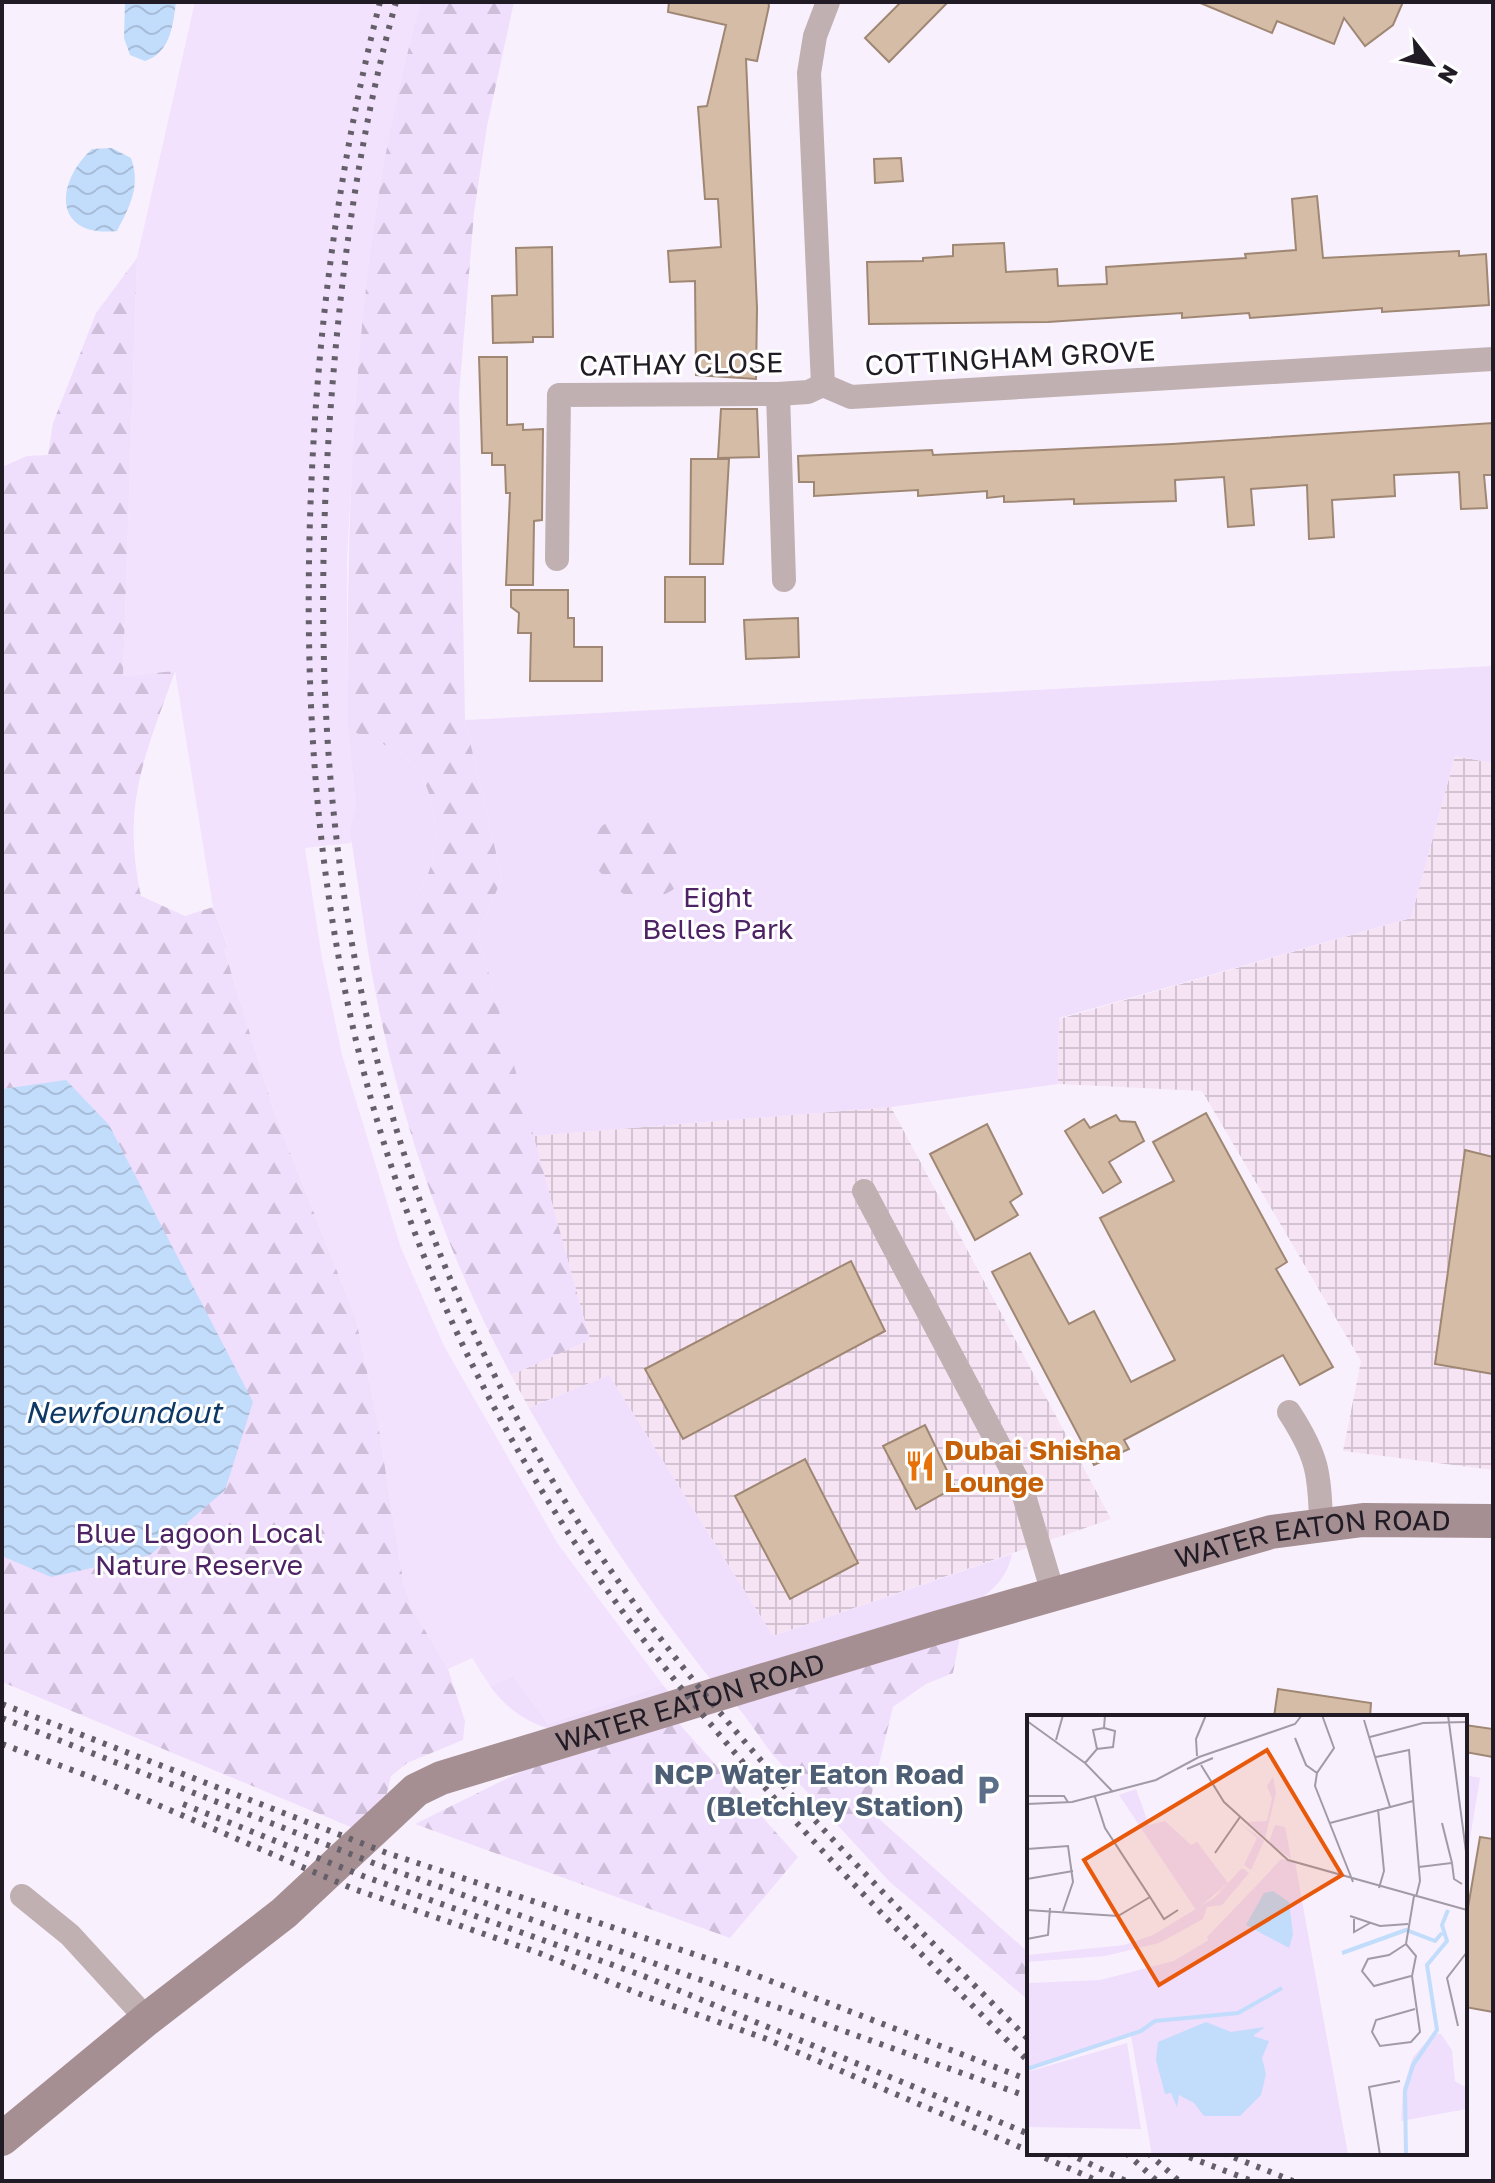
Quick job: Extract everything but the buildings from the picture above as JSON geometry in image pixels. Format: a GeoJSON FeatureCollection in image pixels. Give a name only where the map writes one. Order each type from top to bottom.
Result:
{"type":"FeatureCollection","features":[{"type":"Feature","properties":{"kind":"street"},"geometry":{"type":"LineString","coordinates":[[823,385],[809,73],[815,36],[828,2]]}},
{"type":"Feature","properties":{"kind":"street","name":"COTTINGHAM GROVE"},"geometry":{"type":"LineString","coordinates":[[823,385],[851,397],[1493,359]]}},
{"type":"Feature","properties":{"kind":"street","name":"CATHAY CLOSE"},"geometry":{"type":"LineString","coordinates":[[557,559],[559,395],[778,394],[808,392],[823,385]]}},
{"type":"Feature","properties":{"kind":"street"},"geometry":{"type":"LineString","coordinates":[[778,394],[784,580]]}},
{"type":"Feature","properties":{"kind":"street"},"geometry":{"type":"LineString","coordinates":[[864,1191],[1022,1489],[1053,1593]]}},
{"type":"Feature","properties":{"kind":"street"},"geometry":{"type":"LineString","coordinates":[[1289,1412],[1311,1445],[1320,1481],[1321,1523]]}},
{"type":"Feature","properties":{"kind":"street","name":"WATER EATON ROAD"},"geometry":{"type":"LineString","coordinates":[[2,2139],[147,2019],[284,1913],[416,1790],[441,1778],[1053,1593],[1271,1532],[1321,1523],[1425,1518],[1493,1521]]}},
{"type":"Feature","properties":{"kind":"street"},"geometry":{"type":"LineString","coordinates":[[22,1896],[70,1935],[147,2019]]}},
{"type":"Feature","properties":{"kind":"shaded area"},"geometry":{"type":"Polygon","coordinates":[[[195,2],[421,2],[400,85],[377,219],[356,397],[347,560],[348,730],[356,807],[351,843],[305,848],[322,958],[342,1055],[401,1248],[444,1346],[558,1544],[663,1685],[548,1724],[513,1676],[490,1686],[472,1658],[448,1669],[411,1607],[403,1580],[378,1424],[356,1319],[274,1112],[224,949],[228,946],[213,907],[175,671],[123,676],[137,258],[195,2]]]}},
{"type":"Feature","properties":{"kind":"shaded area"},"geometry":{"type":"Polygon","coordinates":[[[1455,756],[1493,763],[1493,1470],[1343,1451],[1361,1361],[1202,1091],[1058,1084],[1059,1019],[1411,918],[1455,756]]]}},
{"type":"Feature","properties":{"kind":"shaded area"},"geometry":{"type":"Polygon","coordinates":[[[891,1107],[1111,1519],[773,1636],[609,1375],[529,1408],[511,1375],[590,1340],[533,1136],[891,1107]]]}},
{"type":"Feature","properties":{"kind":"green space"},"geometry":{"type":"Polygon","coordinates":[[[421,2],[514,2],[487,126],[474,213],[459,395],[465,720],[502,878],[478,935],[590,1340],[511,1375],[462,1273],[421,1166],[390,1056],[367,945],[399,917],[422,887],[434,852],[432,803],[426,785],[413,764],[382,744],[348,730],[349,546],[359,363],[368,272],[381,181],[421,2]]]}},
{"type":"Feature","properties":{"kind":"green space","name":"Blue Lagoon Local Nature Reserve"},"geometry":{"type":"Polygon","coordinates":[[[137,258],[123,676],[175,671],[146,755],[135,807],[135,863],[141,896],[185,916],[213,907],[228,947],[224,949],[274,1112],[356,1319],[378,1424],[403,1580],[411,1607],[448,1669],[465,1721],[463,1740],[407,1763],[391,1776],[385,1801],[358,1830],[2,1682],[2,1556],[66,1081],[2,1089],[2,467],[27,456],[48,455],[53,423],[96,313],[137,258]]]}},
{"type":"Feature","properties":{"kind":"green space","name":"Eight Belles Park"},"geometry":{"type":"Polygon","coordinates":[[[1493,666],[1493,763],[1455,756],[1411,918],[1059,1018],[1058,1084],[891,1107],[533,1136],[478,935],[502,878],[465,720],[1493,666]]]}},
{"type":"Feature","properties":{"kind":"green space"},"geometry":{"type":"Polygon","coordinates":[[[348,730],[391,748],[406,758],[423,779],[433,809],[434,852],[422,887],[399,917],[367,945],[350,831],[356,807],[348,730]]]}},
{"type":"Feature","properties":{"kind":"green space"},"geometry":{"type":"Polygon","coordinates":[[[615,816],[654,816],[672,832],[683,882],[655,899],[643,900],[632,898],[611,884],[590,860],[593,833],[615,816]]]}},
{"type":"Feature","properties":{"kind":"green space"},"geometry":{"type":"Polygon","coordinates":[[[609,1375],[773,1636],[1012,1554],[1008,1567],[997,1584],[982,1598],[715,1685],[616,1550],[529,1408],[609,1375]]]}},
{"type":"Feature","properties":{"kind":"green space"},"geometry":{"type":"Polygon","coordinates":[[[960,1637],[953,1673],[926,1684],[893,1707],[868,1809],[1027,1951],[1027,1999],[889,1881],[772,1754],[737,1705],[960,1637]]]}},
{"type":"Feature","properties":{"kind":"green space"},"geometry":{"type":"Polygon","coordinates":[[[513,1676],[548,1724],[663,1685],[674,1698],[594,1723],[555,1730],[535,1724],[518,1714],[490,1686],[513,1676]]]}},
{"type":"Feature","properties":{"kind":"green space"},"geometry":{"type":"Polygon","coordinates":[[[673,1717],[798,1857],[730,1938],[415,1824],[528,1768],[673,1717]]]}},
{"type":"Feature","properties":{"kind":"green space"},"geometry":{"type":"Polygon","coordinates":[[[1467,1775],[1480,1778],[1467,1856],[1467,1775]]]}},
{"type":"Feature","properties":{"kind":"water"},"geometry":{"type":"Polygon","coordinates":[[[125,2],[176,2],[169,38],[160,52],[145,61],[130,55],[124,38],[125,2]]]}},
{"type":"Feature","properties":{"kind":"water"},"geometry":{"type":"Polygon","coordinates":[[[112,148],[131,158],[134,187],[117,231],[96,231],[81,226],[71,217],[67,192],[71,178],[92,149],[112,148]]]}},
{"type":"Feature","properties":{"kind":"water","name":"Newfoundout"},"geometry":{"type":"Polygon","coordinates":[[[66,1080],[109,1125],[253,1402],[225,1490],[150,1555],[51,1577],[2,1556],[2,1089],[66,1080]]]}},
{"type":"Feature","properties":{"kind":"railway"},"geometry":{"type":"LineString","coordinates":[[380,2],[353,123],[325,306],[314,429],[309,627],[314,760],[328,890],[351,1017],[383,1141],[427,1264],[482,1385],[550,1504],[601,1581],[655,1655],[773,1796],[899,1932],[1027,2060]]}},
{"type":"Feature","properties":{"kind":"railway"},"geometry":{"type":"LineString","coordinates":[[396,2],[371,104],[345,260],[330,417],[323,561],[325,703],[337,841],[358,977],[391,1111],[435,1242],[492,1371],[563,1498],[612,1572],[665,1644],[780,1782],[903,1913],[1027,2038]]}},
{"type":"Feature","properties":{"kind":"railway"},"geometry":{"type":"LineString","coordinates":[[2,1704],[387,1853],[742,1970],[1027,2079]]}},
{"type":"Feature","properties":{"kind":"railway"},"geometry":{"type":"LineString","coordinates":[[2,1718],[376,1864],[1027,2096]]}},
{"type":"Feature","properties":{"kind":"railway"},"geometry":{"type":"LineString","coordinates":[[2,1744],[107,1783],[351,1888],[539,1953],[647,1997],[764,2038],[1027,2150]]}},
{"type":"Feature","properties":{"kind":"railway"},"geometry":{"type":"LineString","coordinates":[[183,1804],[363,1876],[641,1975],[1027,2133]]}},
{"type":"Feature","properties":{"kind":"railway"},"geometry":{"type":"LineString","coordinates":[[1039,2155],[1098,2181]]}},
{"type":"Feature","properties":{"kind":"railway"},"geometry":{"type":"LineString","coordinates":[[1071,2155],[1126,2181]]}},
{"type":"Feature","properties":{"kind":"railway"},"geometry":{"type":"LineString","coordinates":[[1128,2155],[1157,2181]]}},
{"type":"Feature","properties":{"kind":"railway"},"geometry":{"type":"LineString","coordinates":[[1150,2155],[1179,2181]]}},
{"type":"Feature","properties":{"kind":"railway"},"geometry":{"type":"LineString","coordinates":[[1183,2155],[1252,2181]]}},
{"type":"Feature","properties":{"kind":"railway"},"geometry":{"type":"LineString","coordinates":[[1228,2155],[1293,2181]]}},
{"type":"Feature","properties":{"kind":"place","name":"Dubai Shisha Lounge"},"geometry":{"type":"Point","coordinates":[920,1466]}},
{"type":"Feature","properties":{"kind":"place","name":"NCP Water Eaton Road (Bletchley Station)"},"geometry":{"type":"Point","coordinates":[988,1790]}}]}
